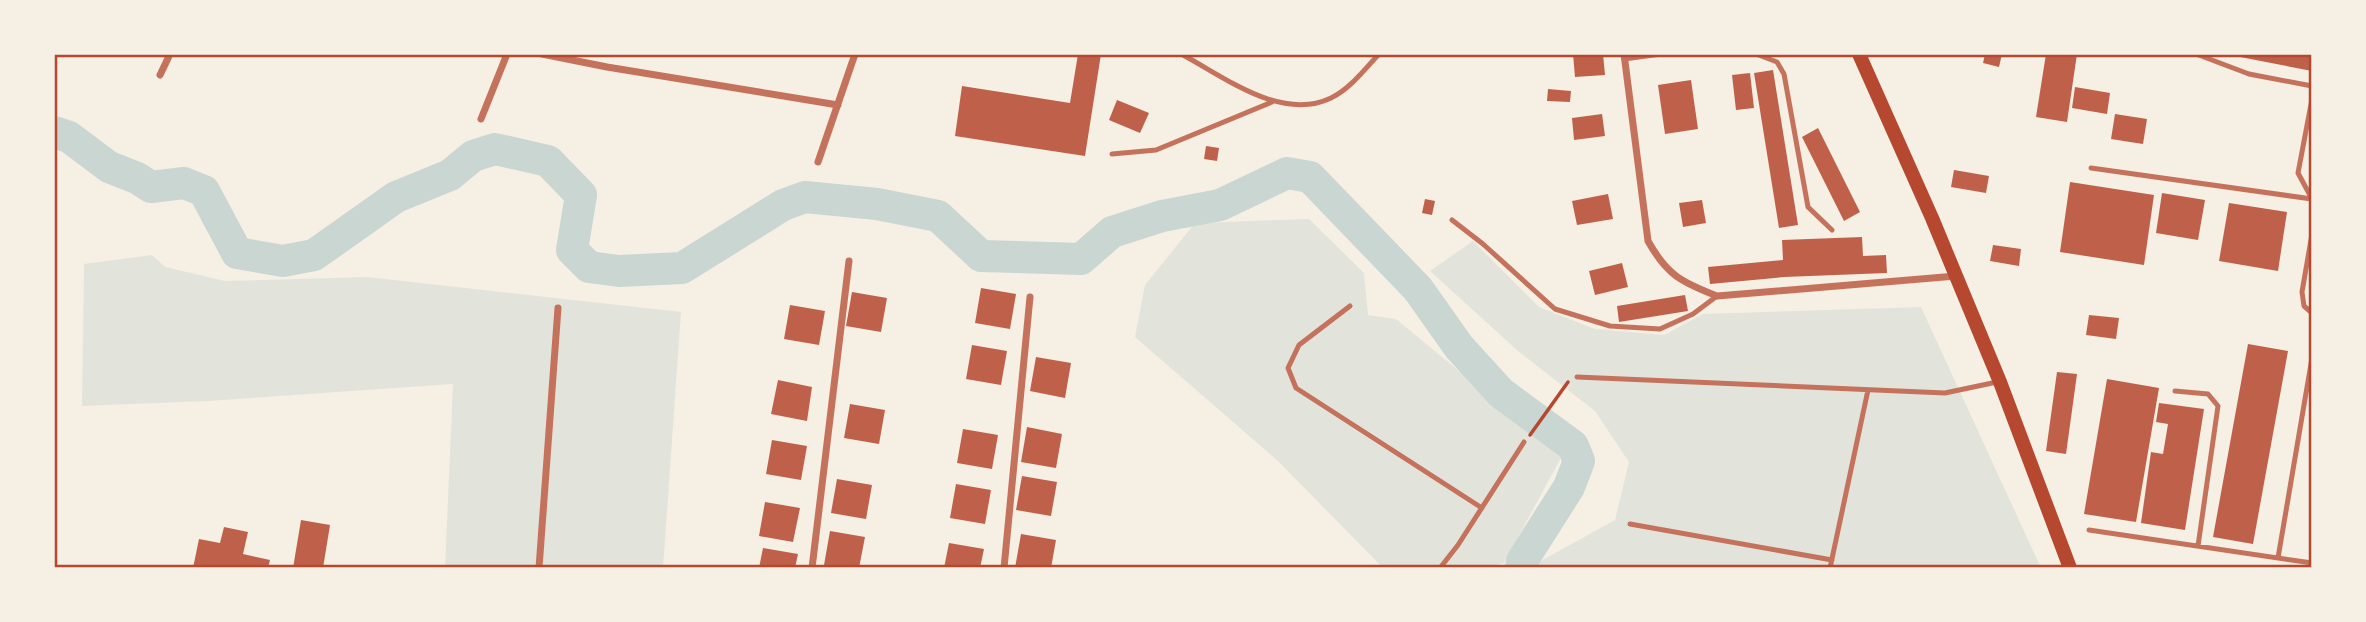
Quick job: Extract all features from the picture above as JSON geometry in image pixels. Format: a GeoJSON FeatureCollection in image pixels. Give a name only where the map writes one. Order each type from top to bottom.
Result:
{"type":"FeatureCollection","features":[{"type":"Feature","properties":{"kind":"main road"},"geometry":{"type":"LineString","coordinates":[[1859,54],[2000,382],[2070,568]]}},
{"type":"Feature","properties":{"kind":"street"},"geometry":{"type":"LineString","coordinates":[[160,75],[170,54]]}},
{"type":"Feature","properties":{"kind":"street"},"geometry":{"type":"LineString","coordinates":[[481,119],[507,54]]}},
{"type":"Feature","properties":{"kind":"street"},"geometry":{"type":"LineString","coordinates":[[542,54],[838,105]]}},
{"type":"Feature","properties":{"kind":"street"},"geometry":{"type":"LineString","coordinates":[[818,162],[855,54]]}},
{"type":"Feature","properties":{"kind":"street"},"geometry":{"type":"LineString","coordinates":[[1624,57],[1648,241],[1659,260],[1685,284],[1717,296],[1956,276]]}},
{"type":"Feature","properties":{"kind":"street"},"geometry":{"type":"LineString","coordinates":[[812,568],[849,261]]}},
{"type":"Feature","properties":{"kind":"street"},"geometry":{"type":"LineString","coordinates":[[1004,568],[1030,297]]}},
{"type":"Feature","properties":{"kind":"street"},"geometry":{"type":"LineString","coordinates":[[539,568],[558,308]]}},
{"type":"Feature","properties":{"kind":"lane"},"geometry":{"type":"LineString","coordinates":[[1181,54],[1272,102],[1308,106],[1333,97],[1379,54]]}},
{"type":"Feature","properties":{"kind":"lane"},"geometry":{"type":"LineString","coordinates":[[1624,57],[1661,54]]}},
{"type":"Feature","properties":{"kind":"lane"},"geometry":{"type":"LineString","coordinates":[[1756,54],[1777,62],[1784,74],[1808,206],[1832,230]]}},
{"type":"Feature","properties":{"kind":"lane"},"geometry":{"type":"LineString","coordinates":[[2196,54],[2249,74],[2312,86]]}},
{"type":"Feature","properties":{"kind":"lane"},"geometry":{"type":"LineString","coordinates":[[2312,99],[2298,173],[2312,199]]}},
{"type":"Feature","properties":{"kind":"lane"},"geometry":{"type":"LineString","coordinates":[[1112,154],[1156,150],[1272,102]]}},
{"type":"Feature","properties":{"kind":"lane"},"geometry":{"type":"LineString","coordinates":[[2091,168],[2312,199]]}},
{"type":"Feature","properties":{"kind":"lane"},"geometry":{"type":"LineString","coordinates":[[1452,220],[1483,244],[1555,309],[1609,326],[1660,329],[1693,314],[1717,296]]}},
{"type":"Feature","properties":{"kind":"lane"},"geometry":{"type":"LineString","coordinates":[[2312,234],[2302,292],[2304,306],[2312,313]]}},
{"type":"Feature","properties":{"kind":"lane"},"geometry":{"type":"LineString","coordinates":[[1350,306],[1299,345],[1289,368],[1296,388],[1482,508]]}},
{"type":"Feature","properties":{"kind":"lane"},"geometry":{"type":"LineString","coordinates":[[2278,558],[2312,358]]}},
{"type":"Feature","properties":{"kind":"lane"},"geometry":{"type":"LineString","coordinates":[[1577,377],[1945,393],[2000,382]]}},
{"type":"Feature","properties":{"kind":"lane"},"geometry":{"type":"LineString","coordinates":[[1830,568],[1868,390]]}},
{"type":"Feature","properties":{"kind":"lane"},"geometry":{"type":"LineString","coordinates":[[2175,391],[2208,394],[2218,406],[2198,546]]}},
{"type":"Feature","properties":{"kind":"lane"},"geometry":{"type":"LineString","coordinates":[[1440,568],[1458,545],[1524,442]]}},
{"type":"Feature","properties":{"kind":"lane"},"geometry":{"type":"LineString","coordinates":[[1630,524],[1832,560]]}},
{"type":"Feature","properties":{"kind":"lane"},"geometry":{"type":"LineString","coordinates":[[2089,530],[2312,564]]}},
{"type":"Feature","properties":{"kind":"path"},"geometry":{"type":"LineString","coordinates":[[1537,428],[1568,382],[1577,377]]}},
{"type":"Feature","properties":{"kind":"shaded area"},"geometry":{"type":"Polygon","coordinates":[[[1309,219],[1364,273],[1368,315],[1396,319],[1562,456],[1504,563],[1482,568],[1383,568],[1278,461],[1135,337],[1145,285],[1195,223],[1309,219]]]}},
{"type":"Feature","properties":{"kind":"shaded area"},"geometry":{"type":"Polygon","coordinates":[[[1473,241],[1539,307],[1595,329],[1664,335],[1703,314],[1921,307],[2041,568],[1528,568],[1615,520],[1629,462],[1595,411],[1518,351],[1430,271],[1473,241]]]}},
{"type":"Feature","properties":{"kind":"shaded area"},"geometry":{"type":"Polygon","coordinates":[[[152,255],[165,267],[225,281],[367,277],[681,312],[663,568],[445,568],[453,384],[208,401],[82,406],[84,264],[152,255]]]}},
{"type":"Feature","properties":{"kind":"building"},"geometry":{"type":"Polygon","coordinates":[[[1078,54],[1101,54],[1085,156],[955,136],[962,86],[1070,103],[1078,54]]]}},
{"type":"Feature","properties":{"kind":"building"},"geometry":{"type":"Polygon","coordinates":[[[1573,54],[1603,54],[1605,75],[1575,77],[1573,54]]]}},
{"type":"Feature","properties":{"kind":"building"},"geometry":{"type":"Polygon","coordinates":[[[1985,54],[2002,54],[1999,67],[1983,63],[1985,54]]]}},
{"type":"Feature","properties":{"kind":"building"},"geometry":{"type":"Polygon","coordinates":[[[2046,54],[2077,54],[2067,122],[2036,117],[2046,54]]]}},
{"type":"Feature","properties":{"kind":"building"},"geometry":{"type":"Polygon","coordinates":[[[2312,54],[2312,71],[2235,56],[2312,54]]]}},
{"type":"Feature","properties":{"kind":"building"},"geometry":{"type":"Polygon","coordinates":[[[1773,70],[1798,225],[1779,228],[1754,73],[1773,70]]]}},
{"type":"Feature","properties":{"kind":"building"},"geometry":{"type":"Polygon","coordinates":[[[1750,73],[1754,108],[1736,110],[1732,75],[1750,73]]]}},
{"type":"Feature","properties":{"kind":"building"},"geometry":{"type":"Polygon","coordinates":[[[1691,80],[1698,129],[1665,134],[1658,85],[1691,80]]]}},
{"type":"Feature","properties":{"kind":"building"},"geometry":{"type":"Polygon","coordinates":[[[2075,87],[2110,93],[2107,114],[2072,108],[2075,87]]]}},
{"type":"Feature","properties":{"kind":"building"},"geometry":{"type":"Polygon","coordinates":[[[1548,89],[1571,91],[1570,102],[1547,101],[1548,89]]]}},
{"type":"Feature","properties":{"kind":"building"},"geometry":{"type":"Polygon","coordinates":[[[1117,100],[1149,113],[1140,133],[1109,120],[1117,100]]]}},
{"type":"Feature","properties":{"kind":"building"},"geometry":{"type":"Polygon","coordinates":[[[1602,114],[1605,136],[1574,140],[1572,118],[1602,114]]]}},
{"type":"Feature","properties":{"kind":"building"},"geometry":{"type":"Polygon","coordinates":[[[2115,114],[2147,119],[2143,144],[2111,139],[2115,114]]]}},
{"type":"Feature","properties":{"kind":"building"},"geometry":{"type":"Polygon","coordinates":[[[1818,128],[1860,212],[1844,221],[1802,137],[1818,128]]]}},
{"type":"Feature","properties":{"kind":"building"},"geometry":{"type":"Polygon","coordinates":[[[1206,146],[1219,148],[1217,161],[1204,159],[1206,146]]]}},
{"type":"Feature","properties":{"kind":"building"},"geometry":{"type":"Polygon","coordinates":[[[1954,170],[1989,176],[1986,193],[1951,187],[1954,170]]]}},
{"type":"Feature","properties":{"kind":"building"},"geometry":{"type":"Polygon","coordinates":[[[2070,182],[2154,195],[2144,265],[2060,252],[2070,182]]]}},
{"type":"Feature","properties":{"kind":"building"},"geometry":{"type":"Polygon","coordinates":[[[2162,193],[2205,200],[2198,240],[2156,233],[2162,193]]]}},
{"type":"Feature","properties":{"kind":"building"},"geometry":{"type":"Polygon","coordinates":[[[1608,194],[1613,219],[1577,225],[1572,201],[1608,194]]]}},
{"type":"Feature","properties":{"kind":"building"},"geometry":{"type":"Polygon","coordinates":[[[1425,199],[1435,201],[1432,215],[1422,213],[1425,199]]]}},
{"type":"Feature","properties":{"kind":"building"},"geometry":{"type":"Polygon","coordinates":[[[1702,200],[1706,223],[1683,227],[1679,203],[1702,200]]]}},
{"type":"Feature","properties":{"kind":"building"},"geometry":{"type":"Polygon","coordinates":[[[2229,203],[2287,212],[2278,271],[2219,261],[2229,203]]]}},
{"type":"Feature","properties":{"kind":"building"},"geometry":{"type":"Polygon","coordinates":[[[1862,237],[1863,256],[1886,255],[1887,273],[1784,277],[1710,284],[1708,267],[1783,260],[1782,240],[1862,237]]]}},
{"type":"Feature","properties":{"kind":"building"},"geometry":{"type":"Polygon","coordinates":[[[1993,245],[2021,249],[2019,266],[1990,261],[1993,245]]]}},
{"type":"Feature","properties":{"kind":"building"},"geometry":{"type":"Polygon","coordinates":[[[1622,263],[1628,287],[1595,295],[1589,271],[1622,263]]]}},
{"type":"Feature","properties":{"kind":"building"},"geometry":{"type":"Polygon","coordinates":[[[981,288],[1016,294],[1010,329],[975,323],[981,288]]]}},
{"type":"Feature","properties":{"kind":"building"},"geometry":{"type":"Polygon","coordinates":[[[852,292],[887,298],[881,332],[846,326],[852,292]]]}},
{"type":"Feature","properties":{"kind":"building"},"geometry":{"type":"Polygon","coordinates":[[[1685,295],[1688,311],[1619,322],[1617,306],[1685,295]]]}},
{"type":"Feature","properties":{"kind":"building"},"geometry":{"type":"Polygon","coordinates":[[[790,305],[825,311],[819,345],[784,339],[790,305]]]}},
{"type":"Feature","properties":{"kind":"building"},"geometry":{"type":"Polygon","coordinates":[[[2089,315],[2119,318],[2116,339],[2086,335],[2089,315]]]}},
{"type":"Feature","properties":{"kind":"building"},"geometry":{"type":"Polygon","coordinates":[[[2248,344],[2288,351],[2253,544],[2213,537],[2248,344]]]}},
{"type":"Feature","properties":{"kind":"building"},"geometry":{"type":"Polygon","coordinates":[[[972,345],[1007,351],[1001,385],[966,379],[972,345]]]}},
{"type":"Feature","properties":{"kind":"building"},"geometry":{"type":"Polygon","coordinates":[[[1036,357],[1071,363],[1065,398],[1030,391],[1036,357]]]}},
{"type":"Feature","properties":{"kind":"building"},"geometry":{"type":"Polygon","coordinates":[[[2057,372],[2077,374],[2066,454],[2046,451],[2057,372]]]}},
{"type":"Feature","properties":{"kind":"building"},"geometry":{"type":"Polygon","coordinates":[[[2107,379],[2159,388],[2136,522],[2084,514],[2107,379]]]}},
{"type":"Feature","properties":{"kind":"building"},"geometry":{"type":"Polygon","coordinates":[[[778,380],[812,387],[807,421],[771,414],[778,380]]]}},
{"type":"Feature","properties":{"kind":"building"},"geometry":{"type":"Polygon","coordinates":[[[2159,403],[2204,409],[2185,530],[2141,523],[2151,452],[2163,454],[2168,424],[2156,422],[2159,403]]]}},
{"type":"Feature","properties":{"kind":"building"},"geometry":{"type":"Polygon","coordinates":[[[850,404],[885,410],[879,444],[844,438],[850,404]]]}},
{"type":"Feature","properties":{"kind":"building"},"geometry":{"type":"Polygon","coordinates":[[[1027,427],[1062,434],[1056,468],[1021,462],[1027,427]]]}},
{"type":"Feature","properties":{"kind":"building"},"geometry":{"type":"Polygon","coordinates":[[[963,429],[998,435],[992,469],[957,463],[963,429]]]}},
{"type":"Feature","properties":{"kind":"building"},"geometry":{"type":"Polygon","coordinates":[[[772,440],[807,446],[801,480],[766,474],[772,440]]]}},
{"type":"Feature","properties":{"kind":"building"},"geometry":{"type":"Polygon","coordinates":[[[1022,476],[1057,482],[1051,516],[1016,510],[1022,476]]]}},
{"type":"Feature","properties":{"kind":"building"},"geometry":{"type":"Polygon","coordinates":[[[837,479],[872,485],[866,519],[831,513],[837,479]]]}},
{"type":"Feature","properties":{"kind":"building"},"geometry":{"type":"Polygon","coordinates":[[[956,484],[991,490],[985,524],[950,518],[956,484]]]}},
{"type":"Feature","properties":{"kind":"building"},"geometry":{"type":"Polygon","coordinates":[[[765,502],[800,508],[793,542],[759,536],[765,502]]]}},
{"type":"Feature","properties":{"kind":"building"},"geometry":{"type":"Polygon","coordinates":[[[301,520],[330,525],[323,568],[293,568],[301,520]]]}},
{"type":"Feature","properties":{"kind":"building"},"geometry":{"type":"Polygon","coordinates":[[[224,527],[248,532],[243,554],[270,560],[268,568],[193,568],[199,539],[220,543],[224,527]]]}},
{"type":"Feature","properties":{"kind":"building"},"geometry":{"type":"Polygon","coordinates":[[[830,531],[865,537],[859,568],[824,565],[830,531]]]}},
{"type":"Feature","properties":{"kind":"building"},"geometry":{"type":"Polygon","coordinates":[[[1021,534],[1056,540],[1051,568],[1015,568],[1021,534]]]}},
{"type":"Feature","properties":{"kind":"building"},"geometry":{"type":"Polygon","coordinates":[[[949,543],[984,549],[980,568],[944,568],[949,543]]]}},
{"type":"Feature","properties":{"kind":"building"},"geometry":{"type":"Polygon","coordinates":[[[763,548],[798,554],[795,568],[759,568],[763,548]]]}},
{"type":"Feature","properties":{"kind":"waterway"},"geometry":{"type":"LineString","coordinates":[[54,132],[69,137],[109,167],[137,178],[151,187],[184,183],[204,191],[237,253],[283,261],[314,255],[396,197],[450,175],[473,156],[495,149],[548,161],[581,195],[572,250],[589,267],[619,271],[682,268],[783,205],[805,197],[877,204],[938,216],[981,256],[1081,259],[1112,232],[1162,216],[1220,205],[1287,173],[1310,177],[1418,289],[1459,347],[1501,393],[1573,446],[1579,461],[1569,487],[1522,561],[1521,568]]}}]}
